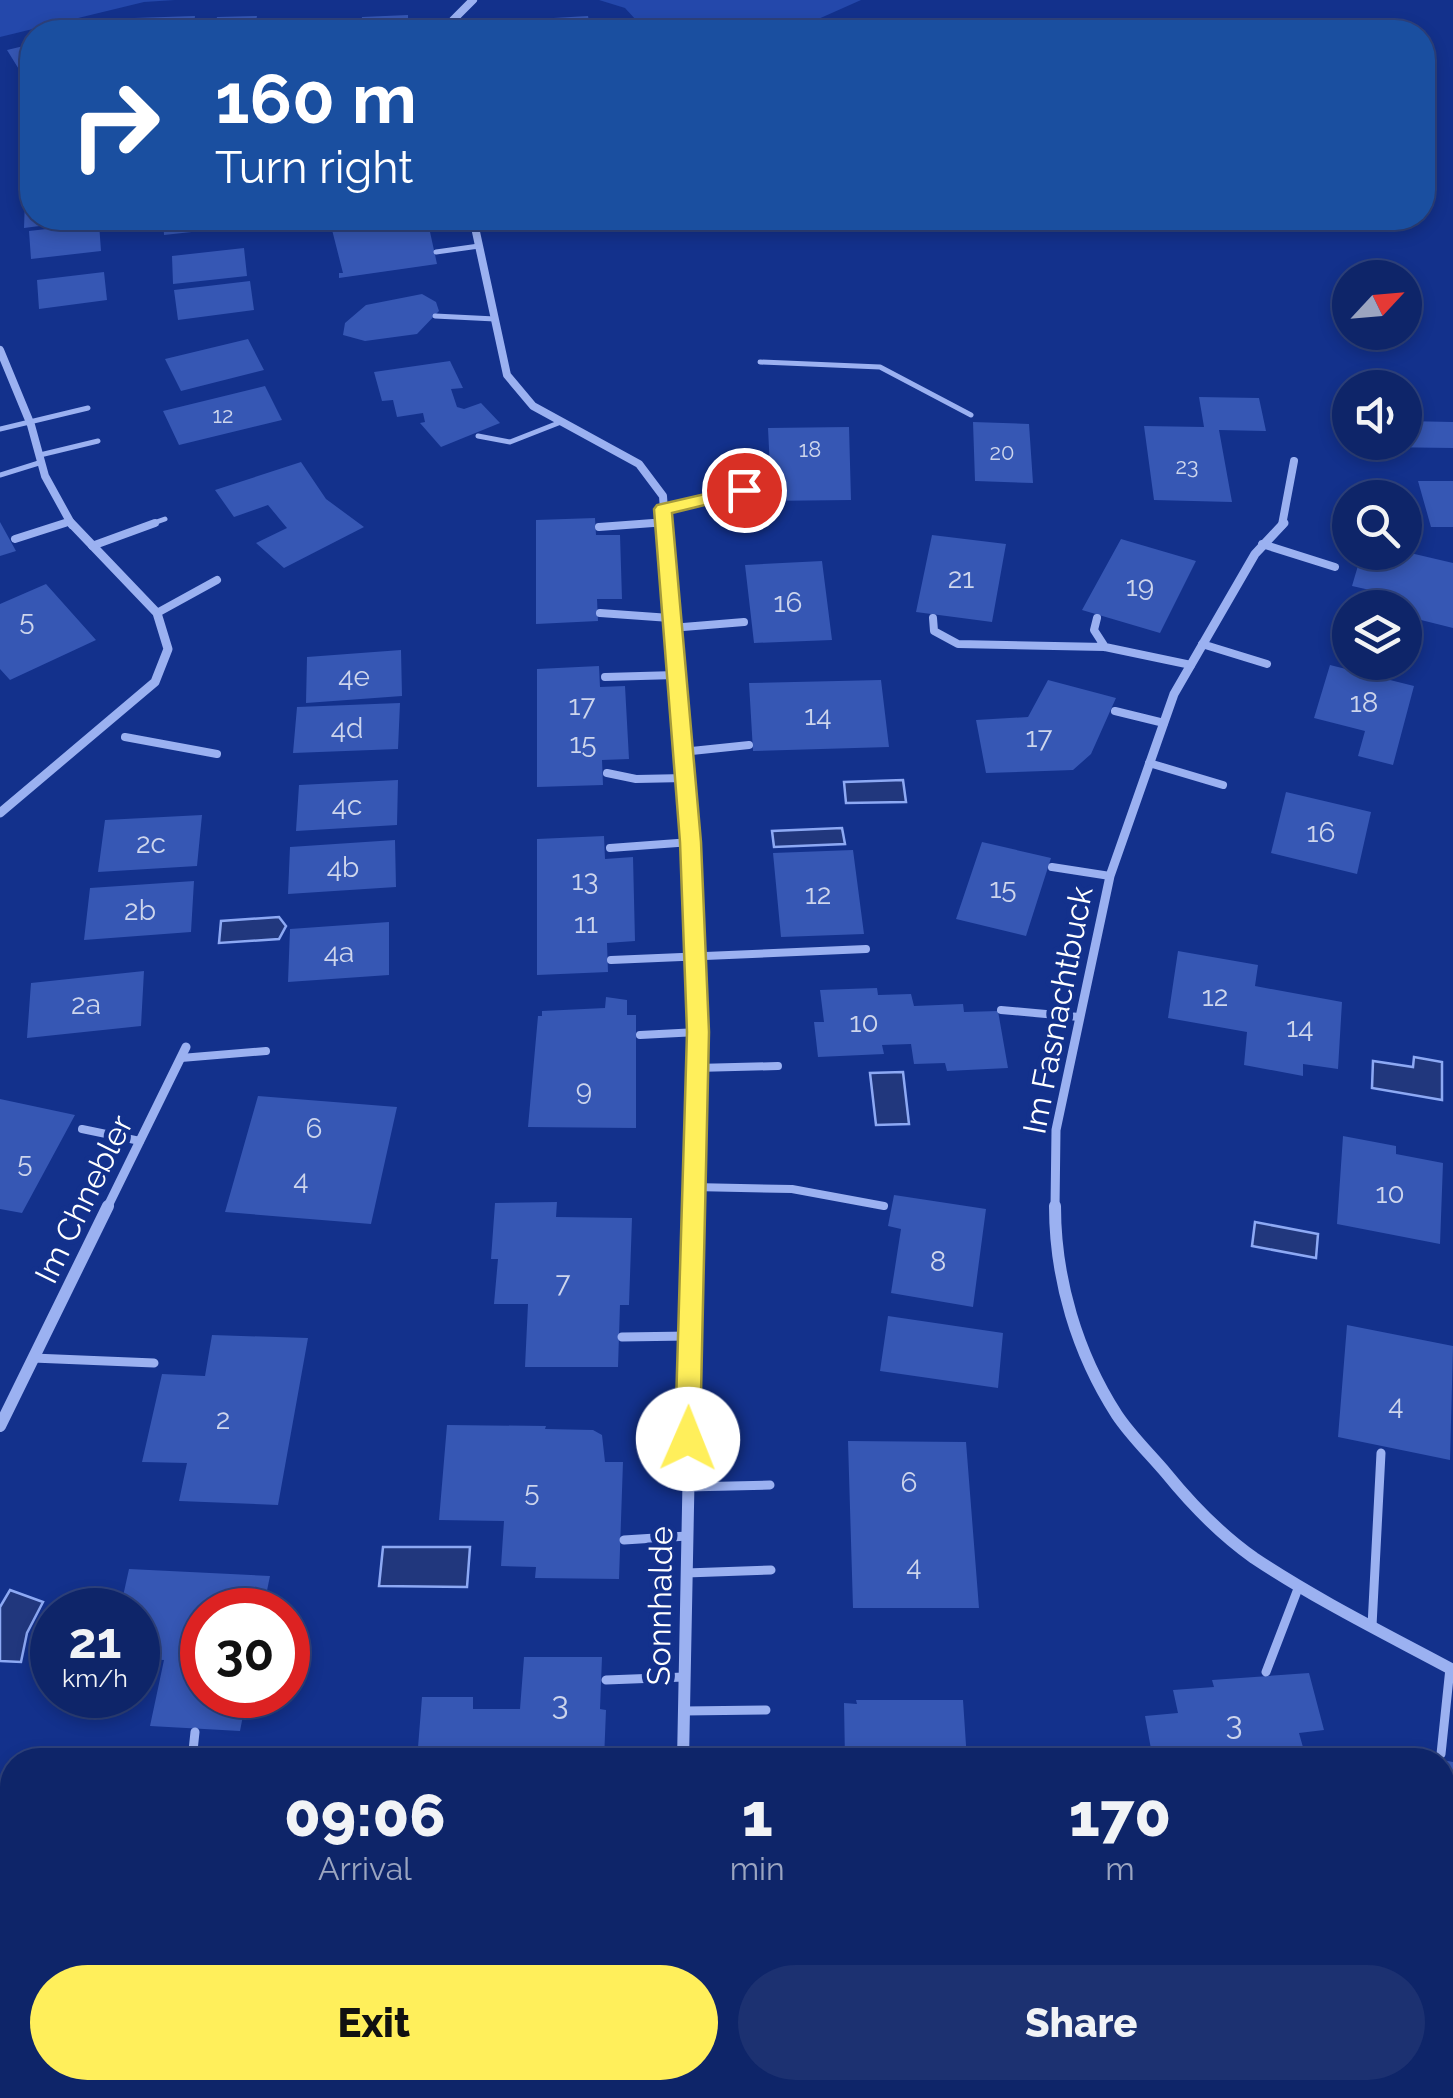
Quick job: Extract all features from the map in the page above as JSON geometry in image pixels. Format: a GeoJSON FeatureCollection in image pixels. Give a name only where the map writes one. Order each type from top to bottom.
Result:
{"type":"FeatureCollection","features":[{"type":"Feature","properties":{"kind":"street"},"geometry":{"type":"LineString","coordinates":[[453,20],[473,0]]}},
{"type":"Feature","properties":{"kind":"street","name":"Sonnhalde"},"geometry":{"type":"LineString","coordinates":[[476,230],[506,376],[533,406],[639,464],[662,496],[686,778],[698,1032],[683,1748]]}},
{"type":"Feature","properties":{"kind":"street"},"geometry":{"type":"LineString","coordinates":[[0,350],[41,459],[70,521],[157,613],[168,649],[155,682],[0,813]]}},
{"type":"Feature","properties":{"kind":"street","name":"Im Fasnachtbuck"},"geometry":{"type":"LineString","coordinates":[[1294,461],[1284,523],[1262,544],[1174,694],[1110,876],[1056,1130],[1055,1240],[1071,1314],[1090,1362],[1118,1416],[1157,1465],[1213,1524],[1250,1556],[1452,1669]]}},
{"type":"Feature","properties":{"kind":"street","name":"Im Chnebler"},"geometry":{"type":"LineString","coordinates":[[0,1426],[184,1052]]}},
{"type":"Feature","properties":{"kind":"lane"},"geometry":{"type":"LineString","coordinates":[[436,252],[479,246]]}},
{"type":"Feature","properties":{"kind":"lane"},"geometry":{"type":"LineString","coordinates":[[435,316],[495,319]]}},
{"type":"Feature","properties":{"kind":"lane"},"geometry":{"type":"LineString","coordinates":[[760,362],[880,366],[971,414]]}},
{"type":"Feature","properties":{"kind":"lane"},"geometry":{"type":"LineString","coordinates":[[0,429],[88,408]]}},
{"type":"Feature","properties":{"kind":"lane"},"geometry":{"type":"LineString","coordinates":[[478,436],[491,444],[516,443],[561,422]]}},
{"type":"Feature","properties":{"kind":"lane"},"geometry":{"type":"LineString","coordinates":[[0,475],[98,441]]}},
{"type":"Feature","properties":{"kind":"lane"},"geometry":{"type":"LineString","coordinates":[[663,509],[744,490]]}},
{"type":"Feature","properties":{"kind":"lane"},"geometry":{"type":"LineString","coordinates":[[92,546],[165,519]]}},
{"type":"Feature","properties":{"kind":"lane"},"geometry":{"type":"LineString","coordinates":[[15,539],[70,521]]}},
{"type":"Feature","properties":{"kind":"lane"},"geometry":{"type":"LineString","coordinates":[[599,527],[663,522]]}},
{"type":"Feature","properties":{"kind":"lane"},"geometry":{"type":"LineString","coordinates":[[1262,544],[1332,566]]}},
{"type":"Feature","properties":{"kind":"lane"},"geometry":{"type":"LineString","coordinates":[[157,613],[217,580]]}},
{"type":"Feature","properties":{"kind":"lane"},"geometry":{"type":"LineString","coordinates":[[600,613],[670,623],[744,622]]}},
{"type":"Feature","properties":{"kind":"lane"},"geometry":{"type":"LineString","coordinates":[[934,618],[934,632],[958,644],[1105,646],[1190,665]]}},
{"type":"Feature","properties":{"kind":"lane"},"geometry":{"type":"LineString","coordinates":[[1096,618],[1094,630],[1105,646]]}},
{"type":"Feature","properties":{"kind":"lane"},"geometry":{"type":"LineString","coordinates":[[1202,644],[1267,664]]}},
{"type":"Feature","properties":{"kind":"lane"},"geometry":{"type":"LineString","coordinates":[[606,677],[676,674]]}},
{"type":"Feature","properties":{"kind":"lane"},"geometry":{"type":"LineString","coordinates":[[1115,710],[1164,723]]}},
{"type":"Feature","properties":{"kind":"lane"},"geometry":{"type":"LineString","coordinates":[[125,737],[216,754]]}},
{"type":"Feature","properties":{"kind":"lane"},"geometry":{"type":"LineString","coordinates":[[682,752],[749,745]]}},
{"type":"Feature","properties":{"kind":"lane"},"geometry":{"type":"LineString","coordinates":[[1150,762],[1223,785]]}},
{"type":"Feature","properties":{"kind":"lane"},"geometry":{"type":"LineString","coordinates":[[607,773],[636,779],[686,778]]}},
{"type":"Feature","properties":{"kind":"lane"},"geometry":{"type":"LineString","coordinates":[[610,848],[690,842]]}},
{"type":"Feature","properties":{"kind":"lane"},"geometry":{"type":"LineString","coordinates":[[1052,867],[1110,876]]}},
{"type":"Feature","properties":{"kind":"lane"},"geometry":{"type":"LineString","coordinates":[[611,960],[866,948]]}},
{"type":"Feature","properties":{"kind":"lane"},"geometry":{"type":"LineString","coordinates":[[1002,1010],[1080,1017]]}},
{"type":"Feature","properties":{"kind":"lane"},"geometry":{"type":"LineString","coordinates":[[640,1036],[698,1032]]}},
{"type":"Feature","properties":{"kind":"lane"},"geometry":{"type":"LineString","coordinates":[[184,1052],[266,1051]]}},
{"type":"Feature","properties":{"kind":"lane"},"geometry":{"type":"LineString","coordinates":[[696,1068],[778,1066]]}},
{"type":"Feature","properties":{"kind":"lane"},"geometry":{"type":"LineString","coordinates":[[82,1129],[140,1140]]}},
{"type":"Feature","properties":{"kind":"lane"},"geometry":{"type":"LineString","coordinates":[[693,1187],[792,1189],[884,1206]]}},
{"type":"Feature","properties":{"kind":"lane"},"geometry":{"type":"LineString","coordinates":[[622,1337],[689,1336]]}},
{"type":"Feature","properties":{"kind":"lane"},"geometry":{"type":"LineString","coordinates":[[33,1358],[154,1363]]}},
{"type":"Feature","properties":{"kind":"lane"},"geometry":{"type":"LineString","coordinates":[[1372,1626],[1382,1453]]}},
{"type":"Feature","properties":{"kind":"lane"},"geometry":{"type":"LineString","coordinates":[[687,1486],[770,1485]]}},
{"type":"Feature","properties":{"kind":"lane"},"geometry":{"type":"LineString","coordinates":[[624,1540],[686,1536]]}},
{"type":"Feature","properties":{"kind":"lane"},"geometry":{"type":"LineString","coordinates":[[686,1572],[772,1570]]}},
{"type":"Feature","properties":{"kind":"lane"},"geometry":{"type":"LineString","coordinates":[[1266,1672],[1299,1586]]}},
{"type":"Feature","properties":{"kind":"lane"},"geometry":{"type":"LineString","coordinates":[[1441,1748],[1452,1669]]}},
{"type":"Feature","properties":{"kind":"lane"},"geometry":{"type":"LineString","coordinates":[[606,1680],[684,1676]]}},
{"type":"Feature","properties":{"kind":"lane"},"geometry":{"type":"LineString","coordinates":[[684,1711],[766,1710]]}},
{"type":"Feature","properties":{"kind":"lane"},"geometry":{"type":"LineString","coordinates":[[193,1748],[195,1732]]}},
{"type":"Feature","properties":{"kind":"shaded area"},"geometry":{"type":"Polygon","coordinates":[[[0,0],[175,0],[144,2],[70,20],[20,20],[20,32],[0,37],[0,0]]]}},
{"type":"Feature","properties":{"kind":"shaded area"},"geometry":{"type":"Polygon","coordinates":[[[599,0],[861,0],[816,20],[636,20],[625,8],[599,0]]]}},
{"type":"Feature","properties":{"kind":"shaded area"},"geometry":{"type":"Polygon","coordinates":[[[903,780],[906,802],[846,803],[844,782],[903,780]]]}},
{"type":"Feature","properties":{"kind":"shaded area"},"geometry":{"type":"Polygon","coordinates":[[[842,828],[845,844],[774,847],[772,831],[842,828]]]}},
{"type":"Feature","properties":{"kind":"shaded area"},"geometry":{"type":"Polygon","coordinates":[[[279,917],[286,926],[279,939],[219,943],[221,921],[279,917]]]}},
{"type":"Feature","properties":{"kind":"shaded area"},"geometry":{"type":"Polygon","coordinates":[[[1414,1057],[1442,1062],[1442,1100],[1372,1088],[1373,1061],[1413,1067],[1414,1057]]]}},
{"type":"Feature","properties":{"kind":"shaded area"},"geometry":{"type":"Polygon","coordinates":[[[903,1072],[909,1124],[876,1125],[870,1073],[903,1072]]]}},
{"type":"Feature","properties":{"kind":"shaded area"},"geometry":{"type":"Polygon","coordinates":[[[1255,1222],[1318,1234],[1316,1258],[1252,1246],[1255,1222]]]}},
{"type":"Feature","properties":{"kind":"shaded area"},"geometry":{"type":"Polygon","coordinates":[[[383,1547],[470,1547],[467,1587],[379,1586],[383,1547]]]}},
{"type":"Feature","properties":{"kind":"shaded area"},"geometry":{"type":"Polygon","coordinates":[[[10,1590],[30,1597],[30,1627],[21,1662],[0,1661],[0,1607],[10,1590]]]}},
{"type":"Feature","properties":{"kind":"building"},"geometry":{"type":"Polygon","coordinates":[[[408,15],[408,20],[362,20],[408,15]]]}},
{"type":"Feature","properties":{"kind":"building"},"geometry":{"type":"Polygon","coordinates":[[[195,16],[194,20],[134,18],[195,16]]]}},
{"type":"Feature","properties":{"kind":"building"},"geometry":{"type":"Polygon","coordinates":[[[257,16],[256,20],[216,20],[257,16]]]}},
{"type":"Feature","properties":{"kind":"building"},"geometry":{"type":"Polygon","coordinates":[[[588,16],[589,20],[519,20],[588,16]]]}},
{"type":"Feature","properties":{"kind":"building"},"geometry":{"type":"Polygon","coordinates":[[[20,47],[20,71],[7,50],[20,47]]]}},
{"type":"Feature","properties":{"kind":"building"},"geometry":{"type":"Polygon","coordinates":[[[100,230],[101,251],[31,259],[29,231],[100,230]]]}},
{"type":"Feature","properties":{"kind":"building"},"geometry":{"type":"Polygon","coordinates":[[[164,230],[210,230],[164,235],[164,230]]]}},
{"type":"Feature","properties":{"kind":"building"},"geometry":{"type":"Polygon","coordinates":[[[332,230],[430,230],[437,264],[339,278],[339,273],[343,273],[332,230]]]}},
{"type":"Feature","properties":{"kind":"building"},"geometry":{"type":"Polygon","coordinates":[[[244,248],[247,276],[173,284],[172,256],[244,248]]]}},
{"type":"Feature","properties":{"kind":"building"},"geometry":{"type":"Polygon","coordinates":[[[104,272],[107,300],[39,309],[37,280],[104,272]]]}},
{"type":"Feature","properties":{"kind":"building"},"geometry":{"type":"Polygon","coordinates":[[[250,281],[254,310],[178,320],[174,290],[250,281]]]}},
{"type":"Feature","properties":{"kind":"building"},"geometry":{"type":"Polygon","coordinates":[[[422,294],[436,302],[439,311],[417,334],[365,341],[343,335],[345,323],[366,305],[422,294]]]}},
{"type":"Feature","properties":{"kind":"building"},"geometry":{"type":"Polygon","coordinates":[[[248,339],[264,370],[181,391],[165,359],[248,339]]]}},
{"type":"Feature","properties":{"kind":"building"},"geometry":{"type":"Polygon","coordinates":[[[450,361],[463,388],[451,389],[457,407],[464,409],[481,403],[500,423],[441,447],[420,423],[425,422],[423,413],[397,417],[393,400],[382,401],[374,372],[450,361]]]}},
{"type":"Feature","properties":{"kind":"building"},"geometry":{"type":"Polygon","coordinates":[[[265,386],[282,420],[179,445],[163,411],[265,386]]]}},
{"type":"Feature","properties":{"kind":"building"},"geometry":{"type":"Polygon","coordinates":[[[1199,397],[1259,398],[1266,431],[1219,430],[1232,502],[1154,500],[1144,426],[1204,427],[1199,397]]]}},
{"type":"Feature","properties":{"kind":"building"},"geometry":{"type":"Polygon","coordinates":[[[1422,421],[1453,422],[1453,448],[1422,448],[1422,421]]]}},
{"type":"Feature","properties":{"kind":"building"},"geometry":{"type":"Polygon","coordinates":[[[973,422],[1029,424],[1033,483],[975,481],[973,422]]]}},
{"type":"Feature","properties":{"kind":"building"},"geometry":{"type":"Polygon","coordinates":[[[849,427],[851,500],[755,501],[755,469],[770,469],[768,428],[849,427]]]}},
{"type":"Feature","properties":{"kind":"building"},"geometry":{"type":"Polygon","coordinates":[[[301,462],[326,499],[364,527],[284,568],[256,543],[287,528],[268,505],[234,517],[215,490],[301,462]]]}},
{"type":"Feature","properties":{"kind":"building"},"geometry":{"type":"Polygon","coordinates":[[[1422,481],[1453,481],[1453,527],[1431,527],[1422,481]]]}},
{"type":"Feature","properties":{"kind":"building"},"geometry":{"type":"Polygon","coordinates":[[[595,518],[596,535],[620,535],[622,599],[597,599],[598,621],[536,624],[536,520],[595,518]]]}},
{"type":"Feature","properties":{"kind":"building"},"geometry":{"type":"Polygon","coordinates":[[[0,522],[16,551],[0,556],[0,522]]]}},
{"type":"Feature","properties":{"kind":"building"},"geometry":{"type":"Polygon","coordinates":[[[932,535],[1006,544],[992,622],[916,612],[932,535]]]}},
{"type":"Feature","properties":{"kind":"building"},"geometry":{"type":"Polygon","coordinates":[[[1121,539],[1196,561],[1160,633],[1082,610],[1121,539]]]}},
{"type":"Feature","properties":{"kind":"building"},"geometry":{"type":"Polygon","coordinates":[[[1422,556],[1453,563],[1453,628],[1422,620],[1422,590],[1352,586],[1357,570],[1422,570],[1422,556]]]}},
{"type":"Feature","properties":{"kind":"building"},"geometry":{"type":"Polygon","coordinates":[[[822,561],[832,640],[754,643],[745,565],[822,561]]]}},
{"type":"Feature","properties":{"kind":"building"},"geometry":{"type":"Polygon","coordinates":[[[46,584],[96,640],[10,680],[0,669],[0,604],[46,584]]]}},
{"type":"Feature","properties":{"kind":"building"},"geometry":{"type":"Polygon","coordinates":[[[401,650],[402,696],[306,703],[307,657],[401,650]]]}},
{"type":"Feature","properties":{"kind":"building"},"geometry":{"type":"Polygon","coordinates":[[[1330,665],[1332,680],[1390,680],[1414,686],[1393,765],[1358,756],[1365,731],[1314,718],[1330,665]]]}},
{"type":"Feature","properties":{"kind":"building"},"geometry":{"type":"Polygon","coordinates":[[[599,666],[600,687],[625,686],[629,759],[602,760],[603,785],[537,787],[537,669],[599,666]]]}},
{"type":"Feature","properties":{"kind":"building"},"geometry":{"type":"Polygon","coordinates":[[[881,680],[889,747],[753,751],[749,683],[881,680]]]}},
{"type":"Feature","properties":{"kind":"building"},"geometry":{"type":"Polygon","coordinates":[[[1048,680],[1116,698],[1091,754],[1073,770],[986,773],[976,720],[1028,717],[1048,680]]]}},
{"type":"Feature","properties":{"kind":"building"},"geometry":{"type":"Polygon","coordinates":[[[400,703],[398,749],[293,753],[297,707],[400,703]]]}},
{"type":"Feature","properties":{"kind":"building"},"geometry":{"type":"Polygon","coordinates":[[[398,780],[397,825],[296,831],[299,785],[398,780]]]}},
{"type":"Feature","properties":{"kind":"building"},"geometry":{"type":"Polygon","coordinates":[[[1286,792],[1371,812],[1357,874],[1271,853],[1286,792]]]}},
{"type":"Feature","properties":{"kind":"building"},"geometry":{"type":"Polygon","coordinates":[[[202,815],[197,866],[98,872],[105,820],[202,815]]]}},
{"type":"Feature","properties":{"kind":"building"},"geometry":{"type":"Polygon","coordinates":[[[604,836],[605,859],[633,857],[635,941],[607,943],[608,972],[537,975],[537,839],[604,836]]]}},
{"type":"Feature","properties":{"kind":"building"},"geometry":{"type":"Polygon","coordinates":[[[395,840],[396,887],[288,894],[290,847],[395,840]]]}},
{"type":"Feature","properties":{"kind":"building"},"geometry":{"type":"Polygon","coordinates":[[[982,842],[1051,858],[1026,936],[956,919],[982,842]]]}},
{"type":"Feature","properties":{"kind":"building"},"geometry":{"type":"Polygon","coordinates":[[[853,850],[864,934],[781,937],[773,853],[853,850]]]}},
{"type":"Feature","properties":{"kind":"building"},"geometry":{"type":"Polygon","coordinates":[[[194,881],[191,932],[84,940],[90,888],[194,881]]]}},
{"type":"Feature","properties":{"kind":"building"},"geometry":{"type":"Polygon","coordinates":[[[389,922],[389,975],[288,982],[290,929],[389,922]]]}},
{"type":"Feature","properties":{"kind":"building"},"geometry":{"type":"Polygon","coordinates":[[[1178,951],[1258,965],[1255,986],[1342,1002],[1338,1069],[1303,1064],[1303,1076],[1244,1065],[1247,1032],[1168,1018],[1178,951]]]}},
{"type":"Feature","properties":{"kind":"building"},"geometry":{"type":"Polygon","coordinates":[[[144,971],[141,1026],[27,1038],[31,983],[144,971]]]}},
{"type":"Feature","properties":{"kind":"building"},"geometry":{"type":"Polygon","coordinates":[[[877,988],[878,995],[911,994],[914,1006],[963,1004],[964,1012],[998,1011],[1008,1068],[947,1071],[945,1063],[914,1064],[911,1044],[882,1045],[884,1054],[818,1057],[814,1022],[824,1022],[820,990],[877,988]]]}},
{"type":"Feature","properties":{"kind":"building"},"geometry":{"type":"Polygon","coordinates":[[[606,997],[627,1000],[627,1015],[636,1015],[636,1128],[528,1127],[538,1016],[542,1016],[542,1011],[605,1008],[606,997]]]}},
{"type":"Feature","properties":{"kind":"building"},"geometry":{"type":"Polygon","coordinates":[[[258,1096],[397,1107],[371,1224],[225,1212],[258,1096]]]}},
{"type":"Feature","properties":{"kind":"building"},"geometry":{"type":"Polygon","coordinates":[[[0,1099],[75,1115],[22,1213],[0,1209],[0,1099]]]}},
{"type":"Feature","properties":{"kind":"building"},"geometry":{"type":"Polygon","coordinates":[[[1343,1136],[1396,1146],[1396,1154],[1443,1163],[1440,1244],[1337,1224],[1343,1136]]]}},
{"type":"Feature","properties":{"kind":"building"},"geometry":{"type":"Polygon","coordinates":[[[894,1195],[986,1209],[973,1307],[891,1293],[901,1229],[888,1226],[894,1195]]]}},
{"type":"Feature","properties":{"kind":"building"},"geometry":{"type":"Polygon","coordinates":[[[557,1202],[556,1217],[632,1218],[629,1305],[620,1305],[618,1367],[525,1367],[528,1304],[494,1304],[498,1259],[491,1259],[495,1203],[557,1202]]]}},
{"type":"Feature","properties":{"kind":"building"},"geometry":{"type":"Polygon","coordinates":[[[888,1316],[1003,1333],[998,1388],[880,1371],[888,1316]]]}},
{"type":"Feature","properties":{"kind":"building"},"geometry":{"type":"Polygon","coordinates":[[[1347,1325],[1453,1346],[1450,1460],[1338,1437],[1347,1325]]]}},
{"type":"Feature","properties":{"kind":"building"},"geometry":{"type":"Polygon","coordinates":[[[212,1335],[308,1338],[278,1505],[179,1501],[187,1463],[142,1462],[162,1374],[205,1376],[212,1335]]]}},
{"type":"Feature","properties":{"kind":"building"},"geometry":{"type":"Polygon","coordinates":[[[447,1425],[546,1426],[545,1429],[593,1430],[602,1435],[605,1462],[623,1462],[619,1579],[535,1578],[536,1567],[501,1566],[504,1521],[439,1520],[447,1425]]]}},
{"type":"Feature","properties":{"kind":"building"},"geometry":{"type":"Polygon","coordinates":[[[848,1441],[966,1442],[979,1608],[853,1608],[848,1441]]]}},
{"type":"Feature","properties":{"kind":"building"},"geometry":{"type":"Polygon","coordinates":[[[129,1569],[270,1576],[268,1588],[180,1588],[180,1718],[243,1718],[240,1731],[150,1726],[152,1718],[160,1718],[164,1660],[160,1660],[160,1588],[125,1588],[129,1569]]]}},
{"type":"Feature","properties":{"kind":"building"},"geometry":{"type":"Polygon","coordinates":[[[524,1657],[602,1657],[600,1709],[606,1710],[604,1748],[418,1748],[422,1697],[473,1697],[473,1709],[520,1709],[524,1657]]]}},
{"type":"Feature","properties":{"kind":"building"},"geometry":{"type":"Polygon","coordinates":[[[1309,1673],[1324,1730],[1299,1733],[1303,1748],[1151,1748],[1145,1716],[1178,1713],[1173,1690],[1214,1687],[1212,1680],[1309,1673]]]}},
{"type":"Feature","properties":{"kind":"building"},"geometry":{"type":"Polygon","coordinates":[[[856,1700],[963,1700],[966,1748],[845,1748],[844,1703],[857,1704],[856,1700]]]}},
{"type":"Feature","properties":{"kind":"route"},"geometry":{"type":"LineString","coordinates":[[688,1439],[698,1032],[686,778],[663,509],[744,490]]}}]}
